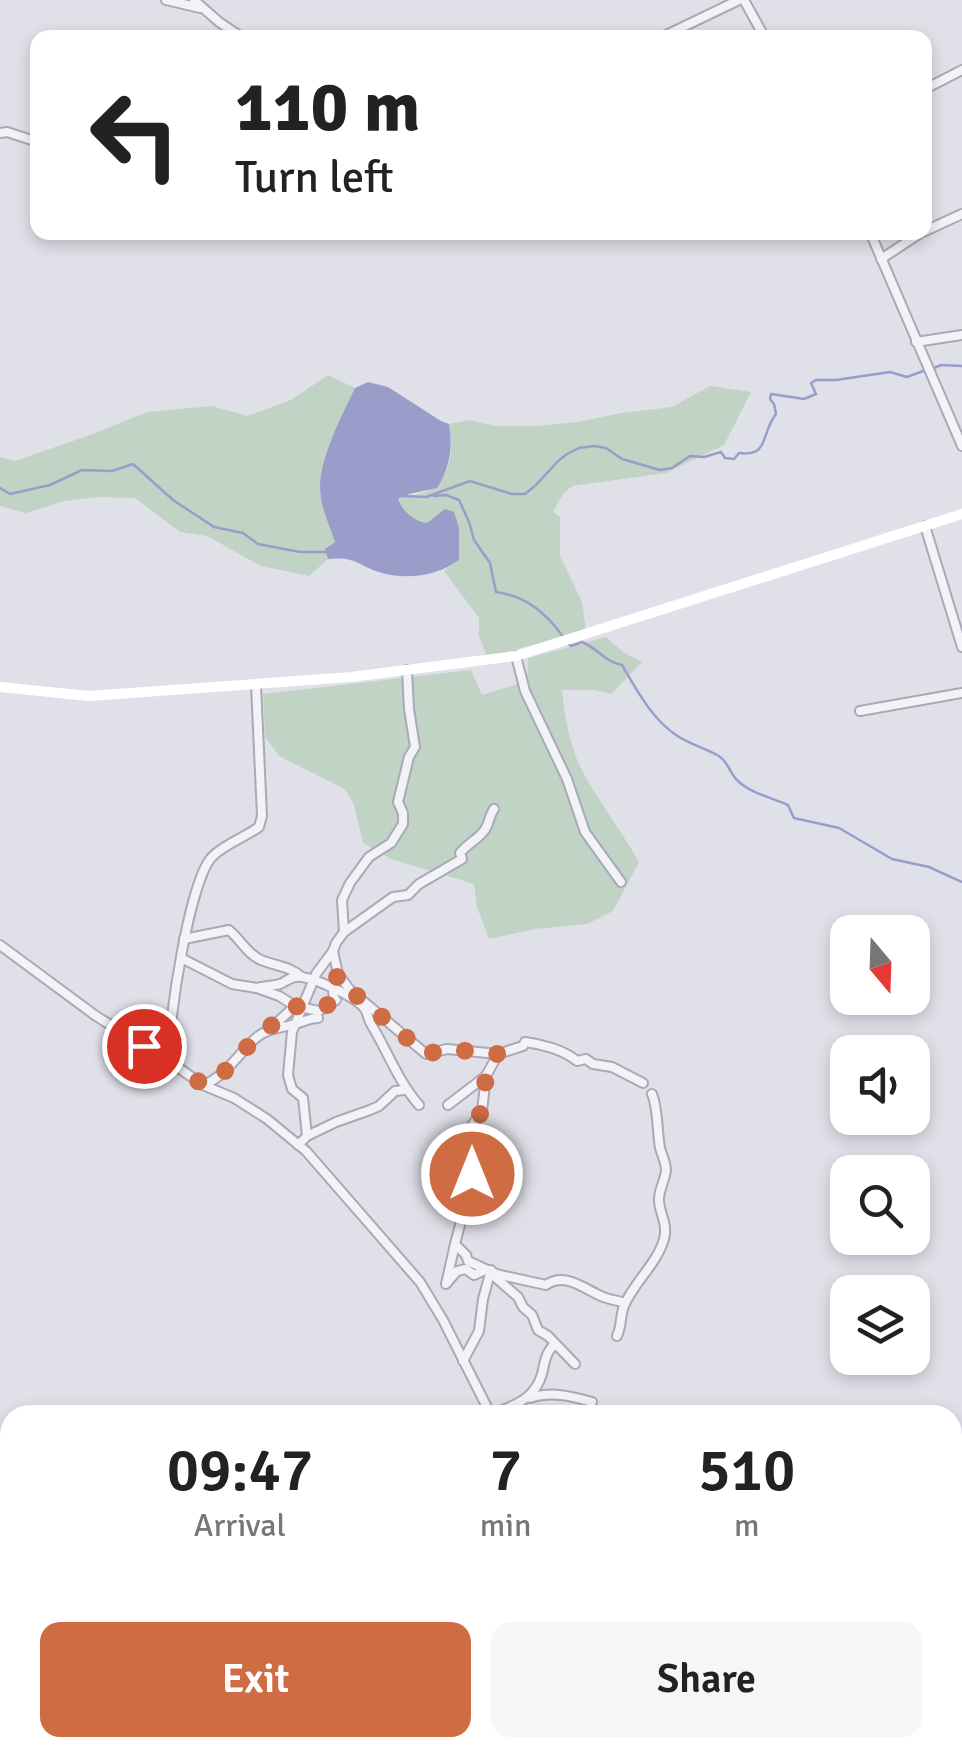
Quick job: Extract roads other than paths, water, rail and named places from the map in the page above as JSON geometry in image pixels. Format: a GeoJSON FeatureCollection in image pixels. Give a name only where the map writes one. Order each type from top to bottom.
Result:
{"type":"FeatureCollection","features":[{"type":"Feature","properties":{"kind":"main road"},"geometry":{"type":"LineString","coordinates":[[0,687],[89,696],[352,677],[516,656],[962,514]]}},
{"type":"Feature","properties":{"kind":"street"},"geometry":{"type":"LineString","coordinates":[[166,0],[203,9]]}},
{"type":"Feature","properties":{"kind":"street"},"geometry":{"type":"LineString","coordinates":[[194,0],[231,30]]}},
{"type":"Feature","properties":{"kind":"street"},"geometry":{"type":"LineString","coordinates":[[677,30],[742,0],[760,30]]}},
{"type":"Feature","properties":{"kind":"street"},"geometry":{"type":"LineString","coordinates":[[932,85],[962,70]]}},
{"type":"Feature","properties":{"kind":"street"},"geometry":{"type":"LineString","coordinates":[[0,133],[30,139]]}},
{"type":"Feature","properties":{"kind":"street"},"geometry":{"type":"LineString","coordinates":[[932,228],[962,214]]}},
{"type":"Feature","properties":{"kind":"street"},"geometry":{"type":"LineString","coordinates":[[873,240],[962,446]]}},
{"type":"Feature","properties":{"kind":"street"},"geometry":{"type":"LineString","coordinates":[[881,258],[911,240]]}},
{"type":"Feature","properties":{"kind":"street"},"geometry":{"type":"LineString","coordinates":[[916,342],[962,335]]}},
{"type":"Feature","properties":{"kind":"street"},"geometry":{"type":"LineString","coordinates":[[925,526],[962,647]]}},
{"type":"Feature","properties":{"kind":"street"},"geometry":{"type":"LineString","coordinates":[[516,656],[525,690],[567,779],[585,832],[620,882]]}},
{"type":"Feature","properties":{"kind":"street"},"geometry":{"type":"LineString","coordinates":[[344,932],[342,900],[350,882],[369,858],[391,842],[403,824],[398,802],[415,747],[407,670]]}},
{"type":"Feature","properties":{"kind":"street"},"geometry":{"type":"LineString","coordinates":[[169,1061],[168,1040],[180,958],[202,872],[212,856],[259,827],[262,816],[256,685]]}},
{"type":"Feature","properties":{"kind":"street"},"geometry":{"type":"LineString","coordinates":[[860,711],[962,692]]}},
{"type":"Feature","properties":{"kind":"street"},"geometry":{"type":"LineString","coordinates":[[308,1136],[303,1098],[292,1089],[288,1075],[292,1032],[299,1007],[315,976],[344,932],[392,897],[408,895],[419,884],[462,859],[460,853],[486,830],[494,809]]}},
{"type":"Feature","properties":{"kind":"street"},"geometry":{"type":"LineString","coordinates":[[184,939],[229,930],[260,960],[292,969],[302,977]]}},
{"type":"Feature","properties":{"kind":"street"},"geometry":{"type":"LineString","coordinates":[[0,945],[96,1016],[204,1085],[267,1119],[298,1145],[420,1282],[486,1405]]}},
{"type":"Feature","properties":{"kind":"street"},"geometry":{"type":"LineString","coordinates":[[333,952],[338,964],[334,1001]]}},
{"type":"Feature","properties":{"kind":"street"},"geometry":{"type":"LineString","coordinates":[[180,958],[232,984],[257,988],[299,1007],[319,1010],[345,996]]}},
{"type":"Feature","properties":{"kind":"street"},"geometry":{"type":"LineString","coordinates":[[338,974],[350,990],[426,1054],[448,1049],[498,1054],[525,1042],[540,1043],[568,1053],[577,1061],[586,1059],[642,1082]]}},
{"type":"Feature","properties":{"kind":"street"},"geometry":{"type":"LineString","coordinates":[[257,988],[281,984],[296,976],[315,976],[364,1008],[396,1073],[419,1105]]}},
{"type":"Feature","properties":{"kind":"street"},"geometry":{"type":"LineString","coordinates":[[204,1085],[299,1007]]}},
{"type":"Feature","properties":{"kind":"street"},"geometry":{"type":"LineString","coordinates":[[270,1029],[318,1018]]}},
{"type":"Feature","properties":{"kind":"street"},"geometry":{"type":"LineString","coordinates":[[498,1054],[486,1076],[482,1111],[471,1128],[476,1137],[470,1202],[464,1210],[446,1284],[456,1271],[466,1269],[474,1275],[482,1270],[546,1284],[562,1280],[625,1303]]}},
{"type":"Feature","properties":{"kind":"street"},"geometry":{"type":"LineString","coordinates":[[448,1105],[486,1076]]}},
{"type":"Feature","properties":{"kind":"street"},"geometry":{"type":"LineString","coordinates":[[298,1145],[308,1136],[379,1106],[395,1091],[406,1090]]}},
{"type":"Feature","properties":{"kind":"street"},"geometry":{"type":"LineString","coordinates":[[618,1336],[625,1303],[658,1255],[665,1233],[666,1222],[658,1199],[666,1167],[652,1094]]}},
{"type":"Feature","properties":{"kind":"street"},"geometry":{"type":"LineString","coordinates":[[455,1244],[468,1260],[494,1272],[532,1315],[538,1330],[576,1364]]}},
{"type":"Feature","properties":{"kind":"street"},"geometry":{"type":"LineString","coordinates":[[464,1361],[479,1331],[488,1274],[494,1272]]}},
{"type":"Feature","properties":{"kind":"street"},"geometry":{"type":"LineString","coordinates":[[526,1400],[537,1387],[548,1348],[554,1344]]}},
{"type":"Feature","properties":{"kind":"street"},"geometry":{"type":"LineString","coordinates":[[518,1405],[538,1395],[565,1395],[592,1402]]}},
{"type":"Feature","properties":{"kind":"water"},"geometry":{"type":"Polygon","coordinates":[[[368,382],[388,387],[449,424],[449,457],[437,488],[398,499],[406,512],[422,522],[427,523],[445,509],[454,512],[459,528],[459,560],[441,570],[402,576],[382,573],[352,560],[328,559],[325,549],[335,542],[320,494],[321,476],[355,388],[368,382]]]}},
{"type":"Feature","properties":{"kind":"waterway"},"geometry":{"type":"LineString","coordinates":[[934,368],[962,366]]}},
{"type":"Feature","properties":{"kind":"waterway"},"geometry":{"type":"LineString","coordinates":[[402,496],[426,497],[470,481],[525,494],[567,454],[594,446],[660,470],[672,468],[690,456],[721,452],[725,458],[734,459],[739,453],[760,448],[776,414],[771,394],[804,399],[816,394],[811,383],[816,380],[890,372],[907,377],[926,370]]}},
{"type":"Feature","properties":{"kind":"waterway"},"geometry":{"type":"LineString","coordinates":[[0,488],[10,494],[50,485],[82,470],[112,471],[133,464],[173,500],[214,527],[243,533],[258,544],[300,552],[327,552]]}},
{"type":"Feature","properties":{"kind":"waterway"},"geometry":{"type":"LineString","coordinates":[[434,496],[459,500],[474,540],[490,563],[496,592],[535,608],[564,638]]}},
{"type":"Feature","properties":{"kind":"waterway"},"geometry":{"type":"LineString","coordinates":[[569,644],[582,642],[622,665],[659,721],[681,738],[719,756],[743,785],[788,805],[794,818],[839,828],[892,859],[929,867],[962,882]]}}]}
